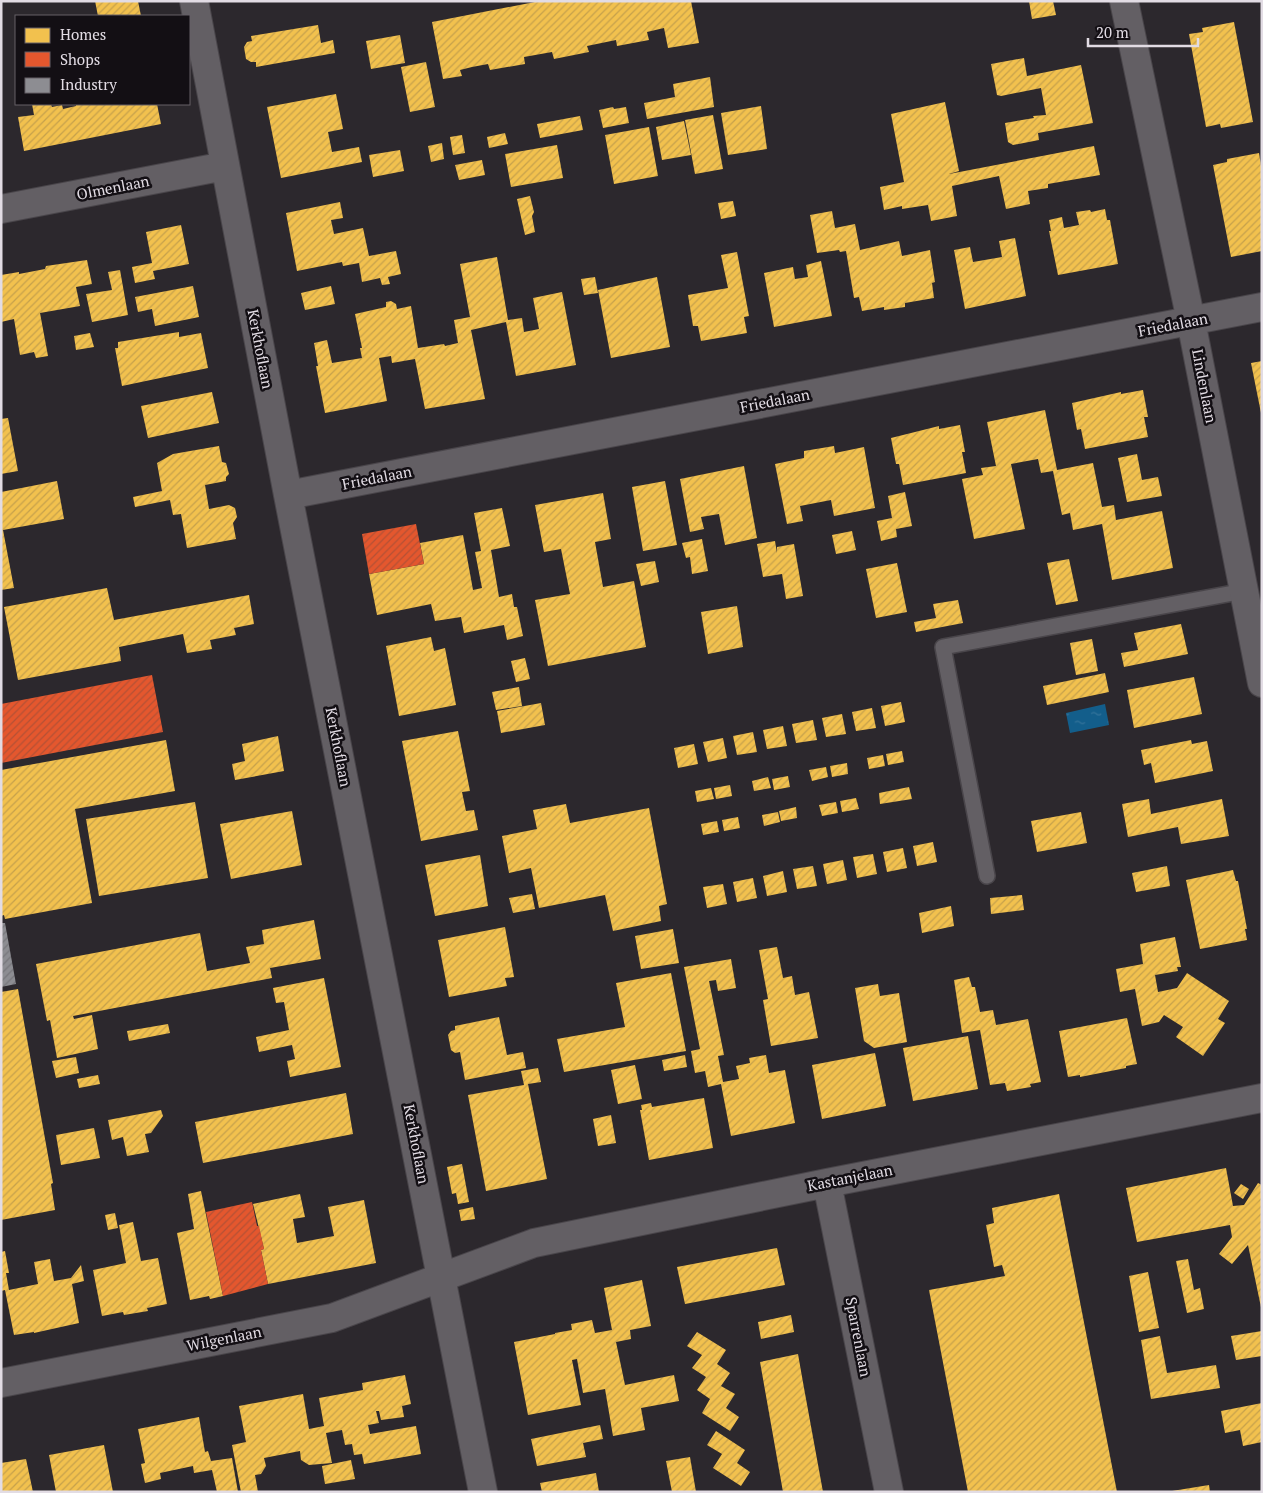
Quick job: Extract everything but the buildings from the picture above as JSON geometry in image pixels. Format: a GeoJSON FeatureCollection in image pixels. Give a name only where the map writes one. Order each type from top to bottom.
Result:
{"type":"FeatureCollection","features":[{"type":"Feature","properties":{"kind":"street","name":"Kerkhoflaan"},"geometry":{"type":"LineString","coordinates":[[194,1],[288,495],[483,1492]]}},
{"type":"Feature","properties":{"kind":"street","name":"Lindenlaan"},"geometry":{"type":"LineString","coordinates":[[1124,1],[1191,321],[1262,683]]}},
{"type":"Feature","properties":{"kind":"street","name":"Olmenlaan"},"geometry":{"type":"LineString","coordinates":[[1,209],[225,166]]}},
{"type":"Feature","properties":{"kind":"street","name":"Friedalaan"},"geometry":{"type":"LineString","coordinates":[[288,495],[1262,307]]}},
{"type":"Feature","properties":{"kind":"street","name":"Kastanjelaan"},"geometry":{"type":"LineString","coordinates":[[442,1276],[534,1242],[1262,1098]]}},
{"type":"Feature","properties":{"kind":"street","name":"Sparrenlaan"},"geometry":{"type":"LineString","coordinates":[[827,1183],[888,1492]]}},
{"type":"Feature","properties":{"kind":"street","name":"Wilgenlaan"},"geometry":{"type":"LineString","coordinates":[[1,1383],[332,1318],[442,1276]]}},
{"type":"Feature","properties":{"kind":"lane"},"geometry":{"type":"LineString","coordinates":[[987,876],[943,647],[1244,591]]}},
{"type":"Feature","properties":{"kind":"water"},"geometry":{"type":"Polygon","coordinates":[[[1105,704],[1109,725],[1070,733],[1066,713],[1105,704]]]}}]}
